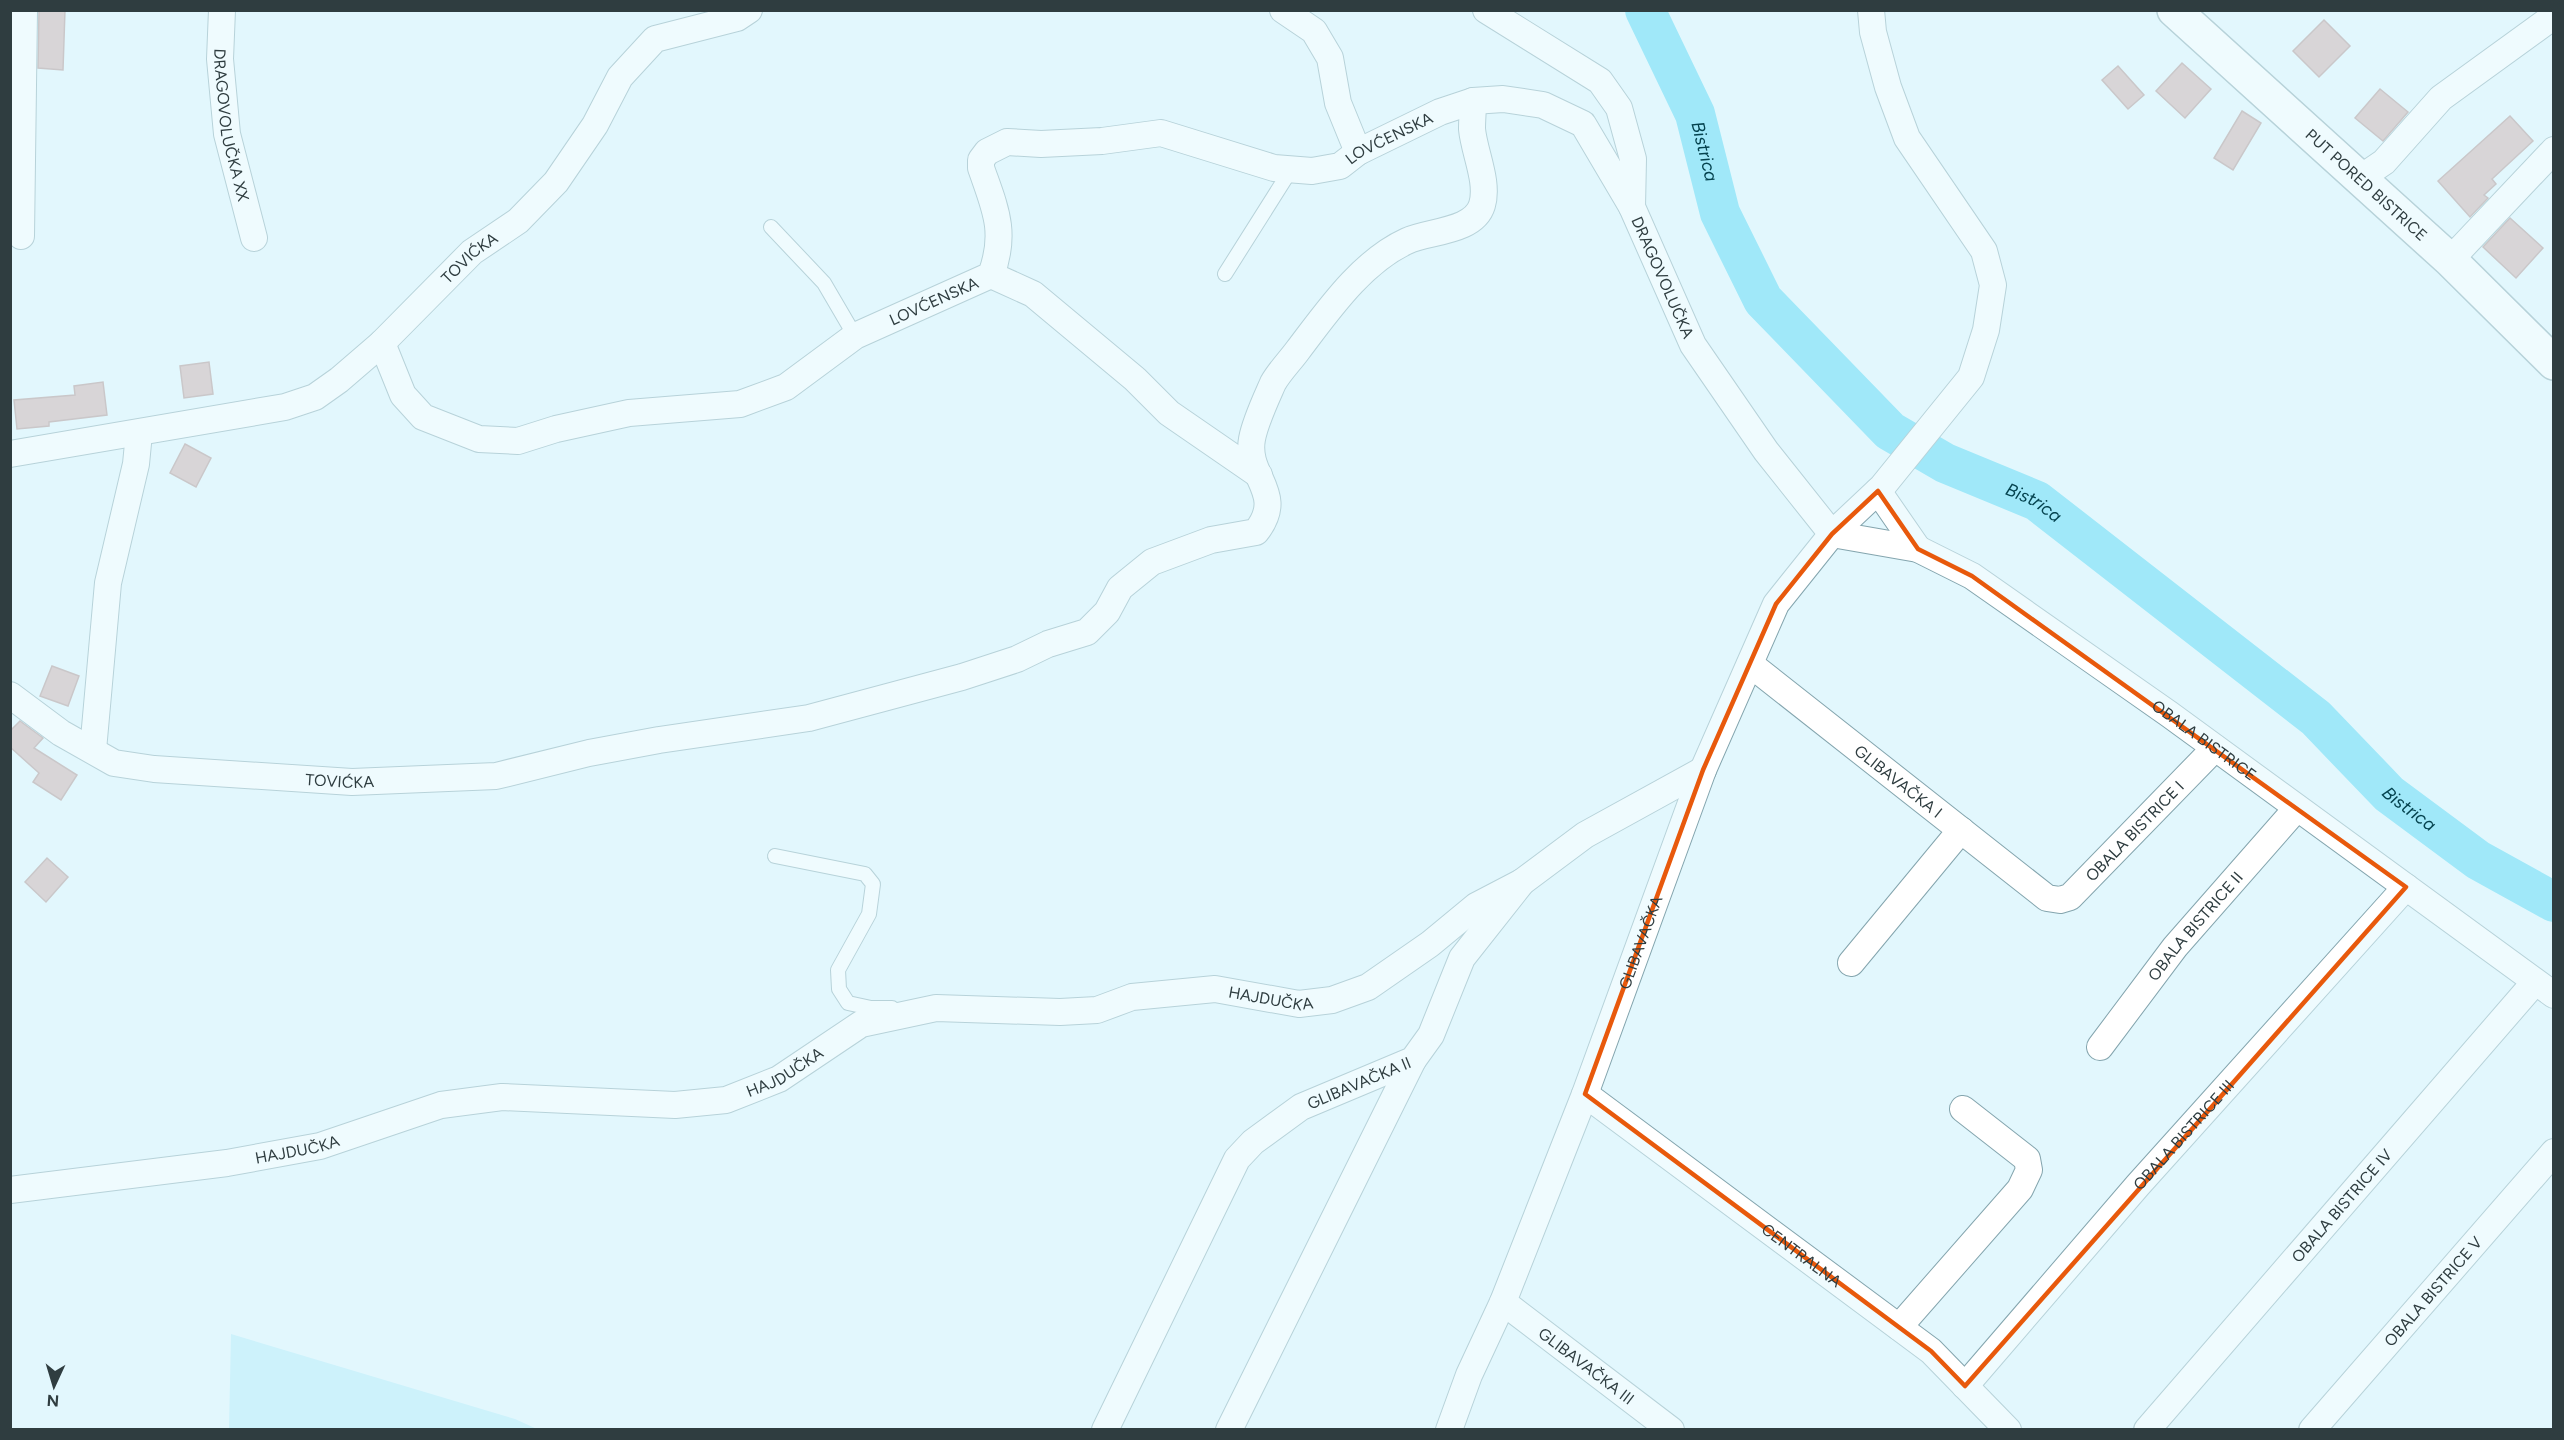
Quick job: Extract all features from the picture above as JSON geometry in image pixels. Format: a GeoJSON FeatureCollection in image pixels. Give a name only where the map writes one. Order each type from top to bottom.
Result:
{"type":"FeatureCollection","features":[{"type":"Feature","properties":{"kind":"street"},"geometry":{"type":"LineString","coordinates":[[21,237],[17,65],[24,10]]}},
{"type":"Feature","properties":{"kind":"street","name":"DRAGOVOLUČKA XX"},"geometry":{"type":"LineString","coordinates":[[222,10],[220,59],[227,134],[254,238]]}},
{"type":"Feature","properties":{"kind":"street","name":"TOVIĆKA"},"geometry":{"type":"LineString","coordinates":[[10,454],[285,406],[315,397],[339,380],[382,343],[472,252],[518,221],[556,182],[595,125],[620,77],[655,39],[737,18],[749,10]]}},
{"type":"Feature","properties":{"kind":"street"},"geometry":{"type":"LineString","coordinates":[[1283,10],[1314,31],[1330,58],[1338,103],[1358,153]]}},
{"type":"Feature","properties":{"kind":"street","name":"DRAGOVOLUČKA"},"geometry":{"type":"LineString","coordinates":[[1486,10],[1600,81],[1619,108],[1633,159],[1632,207],[1693,345],[1766,451],[1832,534]]}},
{"type":"Feature","properties":{"kind":"street","name":"GLIBAVAČKA"},"geometry":{"type":"LineString","coordinates":[[1449,1430],[1470,1375],[1503,1302],[1585,1094],[1703,770],[1776,604],[1832,534],[1880,489],[1971,377],[1986,330],[1993,285],[1984,251],[1907,138],[1888,87],[1873,32],[1871,10]]}},
{"type":"Feature","properties":{"kind":"street","name":"PUT PORED BISTRICE"},"geometry":{"type":"LineString","coordinates":[[2174,10],[2450,260],[2553,363]]}},
{"type":"Feature","properties":{"kind":"street"},"geometry":{"type":"LineString","coordinates":[[2359,179],[2384,162],[2441,98],[2553,16]]}},
{"type":"Feature","properties":{"kind":"street","name":"LOVĆENSKA"},"geometry":{"type":"LineString","coordinates":[[382,343],[403,395],[423,417],[479,439],[518,441],[556,429],[629,413],[741,404],[786,387],[855,336],[991,275],[998,255],[1000,230],[981,168],[981,160],[987,152],[1007,142],[1041,144],[1102,141],[1161,133],[1290,171],[1312,171],[1340,166],[1358,153],[1440,112],[1473,101],[1503,99],[1543,105],[1583,124],[1632,207]]}},
{"type":"Feature","properties":{"kind":"street"},"geometry":{"type":"LineString","coordinates":[[1259,475],[1253,461],[1252,439],[1274,382],[1328,311],[1371,266],[1406,241],[1455,226],[1479,213],[1483,193],[1472,128],[1473,101]]}},
{"type":"Feature","properties":{"kind":"street"},"geometry":{"type":"LineString","coordinates":[[2450,260],[2553,150]]}},
{"type":"Feature","properties":{"kind":"street"},"geometry":{"type":"LineString","coordinates":[[991,275],[1033,294],[1135,380],[1169,412],[1259,475]]}},
{"type":"Feature","properties":{"kind":"street"},"geometry":{"type":"LineString","coordinates":[[93,750],[108,583],[136,464],[139,433]]}},
{"type":"Feature","properties":{"kind":"street","name":"TOVIĆKA"},"geometry":{"type":"LineString","coordinates":[[10,695],[61,733],[114,763],[154,769],[352,782],[496,776],[589,753],[809,718],[962,677],[1017,658],[1048,644],[1087,632],[1107,612],[1120,588],[1152,562],[1211,540],[1256,532],[1264,521],[1268,508],[1267,490],[1259,475]]}},
{"type":"Feature","properties":{"kind":"street"},"geometry":{"type":"LineString","coordinates":[[1880,489],[1918,549]]}},
{"type":"Feature","properties":{"kind":"street","name":"OBALA BISTRICE"},"geometry":{"type":"LineString","coordinates":[[1832,534],[1918,549],[1972,576],[2215,748],[2544,989]]}},
{"type":"Feature","properties":{"kind":"street","name":"GLIBAVAČKA I"},"geometry":{"type":"LineString","coordinates":[[1750,664],[2047,898]]}},
{"type":"Feature","properties":{"kind":"street","name":"OBALA BISTRICE I"},"geometry":{"type":"LineString","coordinates":[[2047,898],[2061,900],[2070,897],[2215,748]]}},
{"type":"Feature","properties":{"kind":"street","name":"GLIBAVAČKA II"},"geometry":{"type":"LineString","coordinates":[[1105,1430],[1237,1160],[1253,1142],[1301,1107],[1413,1060],[1431,1035],[1462,958],[1522,882],[1585,835],[1703,770]]}},
{"type":"Feature","properties":{"kind":"street","name":"OBALA BISTRICE II"},"geometry":{"type":"LineString","coordinates":[[2100,1047],[2175,947],[2297,808]]}},
{"type":"Feature","properties":{"kind":"street"},"geometry":{"type":"LineString","coordinates":[[1851,963],[1961,830]]}},
{"type":"Feature","properties":{"kind":"street","name":"HAJDUČKA"},"geometry":{"type":"LineString","coordinates":[[10,1190],[227,1163],[320,1146],[441,1105],[492,1098],[675,1105],[726,1100],[778,1079],[861,1024],[936,1008],[1060,1012],[1097,1010],[1132,997],[1215,989],[1299,1004],[1332,1000],[1368,987],[1430,944],[1476,906],[1522,882]]}},
{"type":"Feature","properties":{"kind":"street","name":"OBALA BISTRICE III"},"geometry":{"type":"LineString","coordinates":[[1965,1386],[2138,1185],[2406,887]]}},
{"type":"Feature","properties":{"kind":"street","name":"OBALA BISTRICE IV"},"geometry":{"type":"LineString","coordinates":[[2147,1430],[2544,989]]}},
{"type":"Feature","properties":{"kind":"street"},"geometry":{"type":"LineString","coordinates":[[1229,1430],[1413,1060]]}},
{"type":"Feature","properties":{"kind":"street","name":"CENTRALNA"},"geometry":{"type":"LineString","coordinates":[[1585,1094],[1931,1351],[2008,1430]]}},
{"type":"Feature","properties":{"kind":"street"},"geometry":{"type":"LineString","coordinates":[[1899,1327],[2020,1189],[2029,1170],[2027,1159],[1963,1108]]}},
{"type":"Feature","properties":{"kind":"street","name":"OBALA BISTRICE V"},"geometry":{"type":"LineString","coordinates":[[2312,1430],[2553,1152]]}},
{"type":"Feature","properties":{"kind":"street","name":"GLIBAVAČKA III"},"geometry":{"type":"LineString","coordinates":[[1503,1302],[1671,1430]]}},
{"type":"Feature","properties":{"kind":"lane"},"geometry":{"type":"LineString","coordinates":[[1225,274],[1290,171]]}},
{"type":"Feature","properties":{"kind":"lane"},"geometry":{"type":"LineString","coordinates":[[771,227],[824,283],[855,336]]}},
{"type":"Feature","properties":{"kind":"lane"},"geometry":{"type":"LineString","coordinates":[[775,856],[864,874],[873,884],[869,914],[838,970],[839,989],[848,1003],[871,1008],[936,1008]]}},
{"type":"Feature","properties":{"kind":"highlighted area"},"geometry":{"type":"Polygon","coordinates":[[[1878,491],[1918,549],[1972,576],[2406,887],[1965,1386],[1931,1351],[1585,1094],[1703,770],[1746,669],[1776,604],[1832,534],[1878,491]]]}},
{"type":"Feature","properties":{"kind":"shaded area"},"geometry":{"type":"Polygon","coordinates":[[[231,1334],[515,1419],[537,1429],[229,1429],[231,1334]]]}},
{"type":"Feature","properties":{"kind":"building"},"geometry":{"type":"Polygon","coordinates":[[[39,10],[65,10],[63,70],[38,68],[39,10]]]}},
{"type":"Feature","properties":{"kind":"building"},"geometry":{"type":"Polygon","coordinates":[[[2324,20],[2350,46],[2319,77],[2293,51],[2324,20]]]}},
{"type":"Feature","properties":{"kind":"building"},"geometry":{"type":"Polygon","coordinates":[[[2182,63],[2211,89],[2185,118],[2156,91],[2182,63]]]}},
{"type":"Feature","properties":{"kind":"building"},"geometry":{"type":"Polygon","coordinates":[[[2118,66],[2144,95],[2128,109],[2102,80],[2118,66]]]}},
{"type":"Feature","properties":{"kind":"building"},"geometry":{"type":"Polygon","coordinates":[[[2380,89],[2408,112],[2383,141],[2355,118],[2380,89]]]}},
{"type":"Feature","properties":{"kind":"building"},"geometry":{"type":"Polygon","coordinates":[[[2242,111],[2261,123],[2233,170],[2214,158],[2242,111]]]}},
{"type":"Feature","properties":{"kind":"building"},"geometry":{"type":"Polygon","coordinates":[[[2510,116],[2533,141],[2492,179],[2496,184],[2484,195],[2488,198],[2470,217],[2438,181],[2510,116]]]}},
{"type":"Feature","properties":{"kind":"building"},"geometry":{"type":"Polygon","coordinates":[[[2510,218],[2543,248],[2516,278],[2483,247],[2510,218]]]}},
{"type":"Feature","properties":{"kind":"building"},"geometry":{"type":"Polygon","coordinates":[[[209,362],[213,394],[184,398],[180,366],[209,362]]]}},
{"type":"Feature","properties":{"kind":"building"},"geometry":{"type":"Polygon","coordinates":[[[103,382],[107,415],[49,422],[49,426],[17,429],[14,400],[75,395],[74,386],[103,382]]]}},
{"type":"Feature","properties":{"kind":"building"},"geometry":{"type":"Polygon","coordinates":[[[185,444],[211,458],[196,487],[170,473],[185,444]]]}},
{"type":"Feature","properties":{"kind":"building"},"geometry":{"type":"Polygon","coordinates":[[[52,666],[79,676],[68,706],[40,696],[52,666]]]}},
{"type":"Feature","properties":{"kind":"building"},"geometry":{"type":"Polygon","coordinates":[[[20,721],[43,738],[34,748],[77,775],[61,800],[33,782],[39,773],[10,747],[10,731],[20,721]]]}},
{"type":"Feature","properties":{"kind":"building"},"geometry":{"type":"Polygon","coordinates":[[[47,858],[68,877],[46,902],[25,882],[47,858]]]}},
{"type":"Feature","properties":{"kind":"waterway","name":"Bistrica"},"geometry":{"type":"LineString","coordinates":[[1645,10],[1695,114],[1720,213],[1763,300],[1890,431],[1945,463],[2037,501],[2316,718],[2389,794],[2478,860],[2554,902]]}}]}
